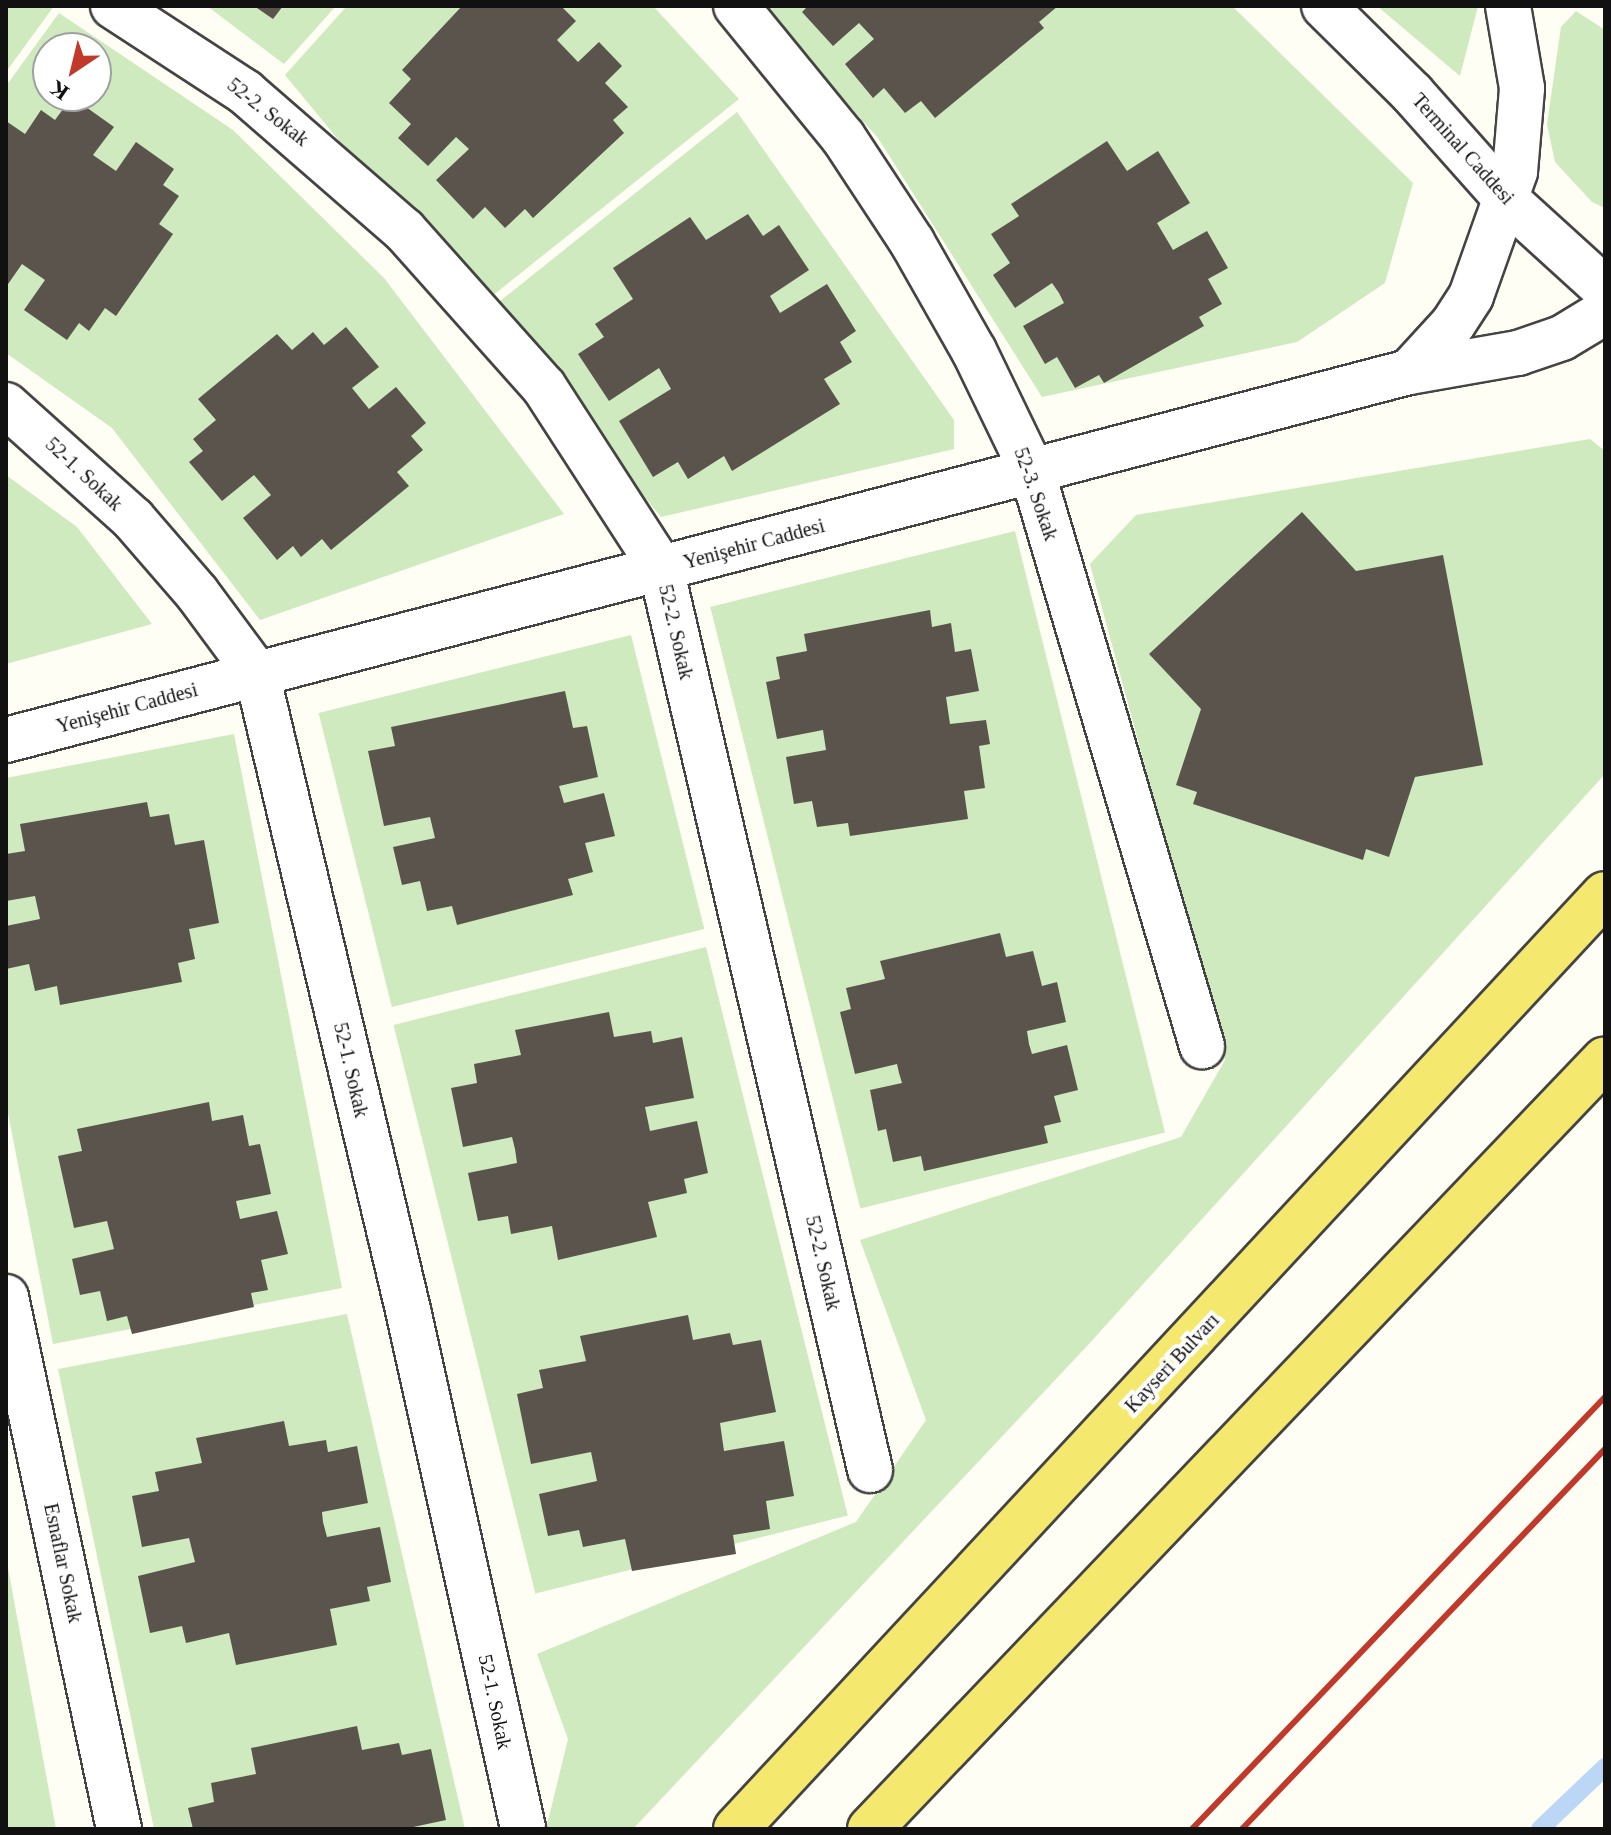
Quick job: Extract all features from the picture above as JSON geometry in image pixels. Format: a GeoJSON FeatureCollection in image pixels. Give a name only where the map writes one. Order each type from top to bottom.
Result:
{"type":"FeatureCollection","features":[{"type":"Feature","properties":{"kind":"main road","name":"Kayseri Bulvarı"},"geometry":{"type":"LineString","coordinates":[[736,1829],[1605,894]]}},
{"type":"Feature","properties":{"kind":"main road"},"geometry":{"type":"LineString","coordinates":[[870,1829],[1605,1059]]}},
{"type":"Feature","properties":{"kind":"street","name":"52-2. Sokak"},"geometry":{"type":"LineString","coordinates":[[113,6],[245,92],[327,158],[404,230],[544,387],[661,568],[870,1470]]}},
{"type":"Feature","properties":{"kind":"street","name":"52-3. Sokak"},"geometry":{"type":"LineString","coordinates":[[736,6],[843,137],[912,242],[974,351],[1032,471],[1202,1046]]}},
{"type":"Feature","properties":{"kind":"street","name":"Terminal Caddesi"},"geometry":{"type":"LineString","coordinates":[[1324,6],[1412,93],[1506,199],[1605,289]]}},
{"type":"Feature","properties":{"kind":"street"},"geometry":{"type":"LineString","coordinates":[[1409,372],[1453,324],[1471,296],[1506,199],[1522,123],[1521,66],[1508,6]]}},
{"type":"Feature","properties":{"kind":"street","name":"Yenişehir Caddesi"},"geometry":{"type":"LineString","coordinates":[[6,740],[1409,372],[1518,353],[1562,338],[1605,312]]}},
{"type":"Feature","properties":{"kind":"street","name":"52-1. Sokak"},"geometry":{"type":"LineString","coordinates":[[6,405],[133,519],[197,593],[257,674],[408,1310],[523,1828]]}},
{"type":"Feature","properties":{"kind":"street","name":"Esnaflar Sokak"},"geometry":{"type":"LineString","coordinates":[[6,1297],[119,1829]]}},
{"type":"Feature","properties":{"kind":"green space"},"geometry":{"type":"Polygon","coordinates":[[[6,6],[54,6],[32,32],[6,72],[6,6]]]}},
{"type":"Feature","properties":{"kind":"green space"},"geometry":{"type":"Polygon","coordinates":[[[207,6],[336,6],[284,64],[207,6]]]}},
{"type":"Feature","properties":{"kind":"green space"},"geometry":{"type":"Polygon","coordinates":[[[347,6],[653,6],[739,99],[477,308],[285,75],[347,6]]]}},
{"type":"Feature","properties":{"kind":"green space"},"geometry":{"type":"Polygon","coordinates":[[[760,6],[1232,6],[1413,183],[1385,283],[1297,342],[1042,397],[878,138],[760,6]]]}},
{"type":"Feature","properties":{"kind":"green space"},"geometry":{"type":"Polygon","coordinates":[[[1377,6],[1478,6],[1460,76],[1377,6]]]}},
{"type":"Feature","properties":{"kind":"green space"},"geometry":{"type":"Polygon","coordinates":[[[1576,11],[1605,30],[1605,208],[1592,202],[1555,162],[1547,124],[1561,27],[1576,11]]]}},
{"type":"Feature","properties":{"kind":"green space"},"geometry":{"type":"Polygon","coordinates":[[[59,13],[87,32],[45,32],[59,13]]]}},
{"type":"Feature","properties":{"kind":"green space"},"geometry":{"type":"Polygon","coordinates":[[[112,49],[233,130],[384,278],[564,514],[260,620],[112,428],[6,353],[6,86],[32,50],[32,112],[112,112],[112,49]]]}},
{"type":"Feature","properties":{"kind":"green space"},"geometry":{"type":"Polygon","coordinates":[[[737,112],[954,420],[954,449],[661,517],[490,309],[737,112]]]}},
{"type":"Feature","properties":{"kind":"green space"},"geometry":{"type":"Polygon","coordinates":[[[1590,439],[1605,451],[1605,774],[1087,1346],[633,1829],[546,1829],[568,1739],[537,1654],[856,1522],[926,1420],[860,1240],[1181,1137],[1225,1060],[1090,564],[1136,515],[1590,439]]]}},
{"type":"Feature","properties":{"kind":"green space"},"geometry":{"type":"Polygon","coordinates":[[[6,475],[77,527],[152,624],[6,664],[6,475]]]}},
{"type":"Feature","properties":{"kind":"green space"},"geometry":{"type":"Polygon","coordinates":[[[1015,531],[1165,1133],[860,1209],[710,607],[1015,531]]]}},
{"type":"Feature","properties":{"kind":"green space"},"geometry":{"type":"Polygon","coordinates":[[[631,635],[704,929],[392,1007],[319,713],[631,635]]]}},
{"type":"Feature","properties":{"kind":"green space"},"geometry":{"type":"Polygon","coordinates":[[[234,734],[342,1288],[53,1344],[6,1103],[6,778],[234,734]]]}},
{"type":"Feature","properties":{"kind":"green space"},"geometry":{"type":"Polygon","coordinates":[[[706,947],[848,1516],[535,1593],[394,1025],[706,947]]]}},
{"type":"Feature","properties":{"kind":"green space"},"geometry":{"type":"Polygon","coordinates":[[[347,1314],[465,1829],[154,1829],[58,1369],[347,1314]]]}},
{"type":"Feature","properties":{"kind":"green space"},"geometry":{"type":"Polygon","coordinates":[[[6,1557],[56,1829],[6,1829],[6,1557]]]}},
{"type":"Feature","properties":{"kind":"building"},"geometry":{"type":"Polygon","coordinates":[[[254,6],[283,6],[273,19],[254,6]]]}},
{"type":"Feature","properties":{"kind":"building"},"geometry":{"type":"Polygon","coordinates":[[[462,6],[561,6],[576,21],[557,40],[578,62],[599,42],[622,66],[605,83],[628,107],[613,120],[624,133],[533,218],[525,209],[505,228],[485,207],[473,219],[436,180],[469,149],[456,137],[428,166],[398,138],[411,124],[389,103],[411,79],[402,70],[462,6]]]}},
{"type":"Feature","properties":{"kind":"building"},"geometry":{"type":"Polygon","coordinates":[[[808,6],[1058,6],[1039,22],[1044,28],[935,118],[921,101],[905,113],[884,88],[873,98],[845,64],[874,39],[859,23],[833,46],[802,12],[808,6]]]}},
{"type":"Feature","properties":{"kind":"building"},"geometry":{"type":"Polygon","coordinates":[[[40,112],[55,120],[61,112],[93,112],[114,127],[93,155],[116,171],[136,142],[174,169],[163,185],[179,196],[159,224],[173,234],[116,316],[105,308],[89,331],[79,323],[67,340],[24,310],[45,280],[22,264],[6,287],[6,121],[25,134],[40,112]]]}},
{"type":"Feature","properties":{"kind":"building"},"geometry":{"type":"Polygon","coordinates":[[[1107,141],[1127,171],[1158,151],[1190,203],[1157,223],[1173,250],[1207,231],[1228,268],[1208,279],[1222,304],[1199,317],[1204,326],[1104,383],[1099,375],[1075,388],[1057,357],[1045,364],[1023,326],[1064,303],[1059,293],[1052,283],[1015,308],[993,275],[1010,263],[991,234],[1019,216],[1011,204],[1107,141]]]}},
{"type":"Feature","properties":{"kind":"building"},"geometry":{"type":"Polygon","coordinates":[[[748,214],[763,236],[779,225],[809,270],[770,296],[780,313],[827,284],[856,331],[840,342],[852,362],[824,379],[840,404],[732,471],[724,456],[688,479],[678,462],[653,477],[619,421],[671,389],[659,368],[609,401],[578,354],[604,337],[595,324],[633,299],[613,268],[690,217],[706,240],[748,214]]]}},
{"type":"Feature","properties":{"kind":"building"},"geometry":{"type":"Polygon","coordinates":[[[346,327],[379,367],[352,388],[369,409],[396,387],[426,423],[411,436],[423,450],[397,472],[409,486],[331,550],[322,539],[301,557],[293,546],[277,560],[243,518],[271,495],[254,475],[222,501],[189,462],[203,451],[193,439],[216,420],[198,399],[277,334],[292,350],[313,332],[324,345],[346,327]]]}},
{"type":"Feature","properties":{"kind":"building"},"geometry":{"type":"Polygon","coordinates":[[[1302,512],[1356,571],[1443,555],[1483,765],[1415,777],[1389,857],[1366,849],[1363,860],[1193,804],[1197,792],[1176,785],[1201,709],[1149,654],[1302,512]]]}},
{"type":"Feature","properties":{"kind":"building"},"geometry":{"type":"Polygon","coordinates":[[[930,610],[932,627],[951,623],[955,652],[971,649],[979,691],[946,697],[950,724],[986,720],[990,744],[979,746],[985,788],[964,791],[968,819],[850,836],[848,823],[817,827],[812,801],[794,804],[786,757],[826,750],[823,730],[777,739],[766,682],[780,679],[776,657],[807,651],[804,634],[930,610]]]}},
{"type":"Feature","properties":{"kind":"building"},"geometry":{"type":"Polygon","coordinates":[[[565,691],[573,728],[587,726],[598,777],[559,786],[564,803],[604,793],[615,836],[585,843],[593,872],[568,879],[573,895],[457,925],[452,906],[427,911],[420,881],[402,885],[393,847],[435,838],[430,817],[384,826],[368,751],[395,746],[391,727],[565,691]]]}},
{"type":"Feature","properties":{"kind":"building"},"geometry":{"type":"Polygon","coordinates":[[[147,802],[150,817],[169,814],[175,845],[204,840],[219,923],[189,929],[195,959],[178,963],[182,982],[60,1005],[57,986],[35,991],[29,964],[6,969],[6,926],[40,919],[35,896],[6,901],[6,854],[25,851],[20,824],[147,802]]]}},
{"type":"Feature","properties":{"kind":"building"},"geometry":{"type":"Polygon","coordinates":[[[1000,933],[1006,957],[1033,951],[1042,986],[1057,982],[1066,1022],[1027,1031],[1029,1044],[1032,1054],[1067,1045],[1078,1090],[1054,1096],[1061,1122],[1044,1126],[1048,1143],[924,1171],[921,1156],[893,1162],[886,1129],[878,1131],[870,1090],[902,1083],[897,1064],[855,1074],[840,1012],[851,1009],[846,988],[885,979],[880,961],[1000,933]]]}},
{"type":"Feature","properties":{"kind":"building"},"geometry":{"type":"Polygon","coordinates":[[[609,1012],[614,1037],[651,1031],[653,1043],[682,1037],[694,1098],[645,1107],[650,1131],[697,1121],[708,1173],[684,1179],[687,1193],[648,1202],[657,1237],[558,1260],[552,1226],[511,1234],[508,1216],[478,1221],[468,1173],[517,1163],[515,1149],[512,1137],[463,1147],[451,1088],[477,1083],[474,1064],[521,1055],[515,1030],[609,1012]]]}},
{"type":"Feature","properties":{"kind":"building"},"geometry":{"type":"Polygon","coordinates":[[[209,1102],[212,1121],[243,1115],[249,1146],[260,1144],[271,1194],[236,1201],[240,1219],[277,1211],[288,1254],[261,1260],[268,1290],[251,1293],[254,1307],[132,1334],[127,1316],[107,1321],[100,1291],[80,1295],[72,1259],[114,1249],[107,1221],[74,1228],[58,1156],[82,1151],[77,1129],[209,1102]]]}},
{"type":"Feature","properties":{"kind":"building"},"geometry":{"type":"Polygon","coordinates":[[[688,1315],[693,1340],[730,1333],[733,1345],[761,1340],[776,1412],[720,1423],[724,1451],[784,1441],[794,1496],[766,1501],[770,1529],[733,1535],[736,1554],[632,1571],[625,1539],[583,1547],[579,1530],[548,1536],[539,1494],[597,1481],[591,1452],[531,1464],[517,1394],[543,1388],[539,1370],[586,1361],[580,1336],[688,1315]]]}},
{"type":"Feature","properties":{"kind":"building"},"geometry":{"type":"Polygon","coordinates":[[[284,1421],[289,1446],[326,1440],[328,1452],[357,1446],[368,1503],[322,1512],[323,1522],[327,1537],[380,1527],[391,1582],[367,1587],[370,1601],[330,1609],[337,1645],[236,1665],[229,1633],[186,1643],[182,1626],[150,1633],[138,1576],[195,1562],[189,1538],[142,1547],[132,1496],[159,1491],[155,1472],[202,1463],[196,1438],[284,1421]]]}},
{"type":"Feature","properties":{"kind":"building"},"geometry":{"type":"Polygon","coordinates":[[[357,1726],[362,1750],[399,1743],[402,1755],[431,1749],[446,1820],[404,1829],[193,1829],[188,1808],[214,1802],[211,1783],[256,1774],[251,1748],[357,1726]]]}},
{"type":"Feature","properties":{"kind":"waterway"},"geometry":{"type":"LineString","coordinates":[[1540,1829],[1605,1767]]}},
{"type":"Feature","properties":{"kind":"railway"},"geometry":{"type":"LineString","coordinates":[[1192,1829],[1605,1397]]}},
{"type":"Feature","properties":{"kind":"railway"},"geometry":{"type":"LineString","coordinates":[[1242,1829],[1605,1449]]}}]}
